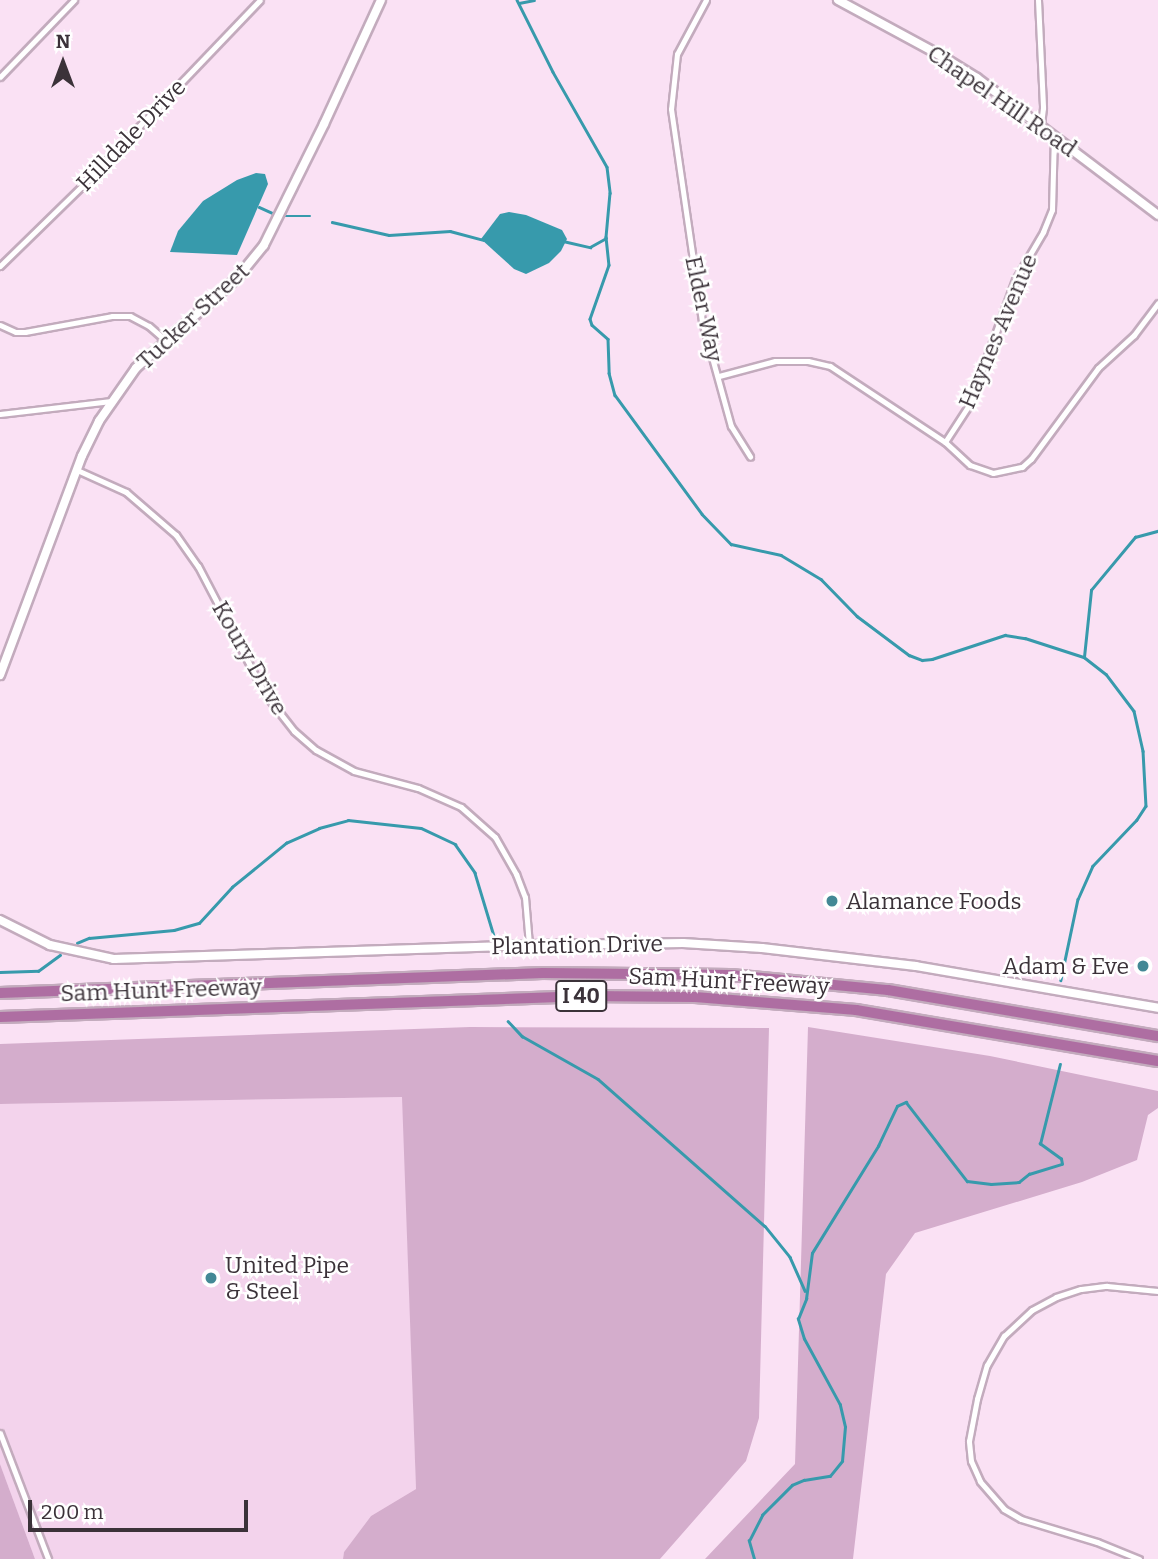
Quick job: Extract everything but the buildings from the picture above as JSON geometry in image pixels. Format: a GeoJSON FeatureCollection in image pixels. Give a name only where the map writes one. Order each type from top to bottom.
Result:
{"type":"FeatureCollection","features":[{"type":"Feature","properties":{"kind":"highway","name":"Sam Hunt Freeway"},"geometry":{"type":"LineString","coordinates":[[0,993],[530,974],[696,973],[786,978],[876,989],[1158,1035]]}},
{"type":"Feature","properties":{"kind":"highway","name":"Sam Hunt Freeway"},"geometry":{"type":"LineString","coordinates":[[0,1017],[575,996],[695,997],[856,1010],[1158,1061]]}},
{"type":"Feature","properties":{"kind":"street"},"geometry":{"type":"LineString","coordinates":[[0,77],[74,0]]}},
{"type":"Feature","properties":{"kind":"street","name":"Hilldale Drive"},"geometry":{"type":"LineString","coordinates":[[0,267],[78,190],[260,0]]}},
{"type":"Feature","properties":{"kind":"street","name":"Tucker Street"},"geometry":{"type":"LineString","coordinates":[[0,675],[3,656],[77,470],[111,401],[136,368],[239,277],[264,245],[319,136],[381,0]]}},
{"type":"Feature","properties":{"kind":"street","name":"Elder Way"},"geometry":{"type":"LineString","coordinates":[[706,0],[677,54],[671,109],[702,321],[719,376],[775,361],[808,361],[830,366],[945,442],[970,465],[993,473],[1022,467],[1098,368],[1134,335],[1158,303]]}},
{"type":"Feature","properties":{"kind":"street","name":"Chapel Hill Road"},"geometry":{"type":"LineString","coordinates":[[838,0],[959,66],[1158,215]]}},
{"type":"Feature","properties":{"kind":"street"},"geometry":{"type":"LineString","coordinates":[[1038,0],[1043,108],[1041,125]]}},
{"type":"Feature","properties":{"kind":"street","name":"Haynes Avenue"},"geometry":{"type":"LineString","coordinates":[[945,442],[969,405],[1015,280],[1044,232],[1052,210],[1054,135]]}},
{"type":"Feature","properties":{"kind":"street"},"geometry":{"type":"LineString","coordinates":[[0,326],[16,332],[25,332],[112,316],[130,316],[140,319],[165,340]]}},
{"type":"Feature","properties":{"kind":"street"},"geometry":{"type":"LineString","coordinates":[[719,376],[732,426],[750,457]]}},
{"type":"Feature","properties":{"kind":"street"},"geometry":{"type":"LineString","coordinates":[[0,414],[111,401]]}},
{"type":"Feature","properties":{"kind":"street","name":"Koury Drive"},"geometry":{"type":"LineString","coordinates":[[77,470],[126,492],[176,535],[198,566],[265,694],[294,731],[316,750],[354,771],[418,788],[461,807],[495,837],[516,874],[525,897],[530,945]]}},
{"type":"Feature","properties":{"kind":"street","name":"Plantation Drive"},"geometry":{"type":"LineString","coordinates":[[0,920],[50,945],[114,959],[530,945],[683,943],[762,948],[916,966],[1158,1007]]}},
{"type":"Feature","properties":{"kind":"street"},"geometry":{"type":"LineString","coordinates":[[1139,1559],[1097,1542],[1021,1519],[1004,1509],[980,1481],[971,1461],[969,1441],[987,1365],[1004,1336],[1032,1310],[1056,1297],[1081,1289],[1107,1286],[1158,1291]]}},
{"type":"Feature","properties":{"kind":"street"},"geometry":{"type":"LineString","coordinates":[[0,1433],[48,1559]]}},
{"type":"Feature","properties":{"kind":"shaded area"},"geometry":{"type":"Polygon","coordinates":[[[470,1027],[769,1028],[759,1418],[746,1461],[660,1559],[343,1559],[344,1552],[371,1516],[416,1489],[402,1097],[0,1104],[0,1044],[470,1027]]]}},
{"type":"Feature","properties":{"kind":"shaded area"},"geometry":{"type":"Polygon","coordinates":[[[808,1027],[990,1056],[1158,1091],[1158,1108],[1148,1115],[1137,1160],[1082,1182],[915,1233],[886,1274],[853,1559],[705,1559],[795,1464],[808,1027]]]}},
{"type":"Feature","properties":{"kind":"shaded area"},"geometry":{"type":"Polygon","coordinates":[[[403,1097],[416,1489],[371,1516],[344,1552],[343,1559],[35,1559],[0,1464],[0,1104],[403,1097]]]}},
{"type":"Feature","properties":{"kind":"shaded area"},"geometry":{"type":"Polygon","coordinates":[[[0,1464],[35,1559],[0,1559],[0,1464]]]}},
{"type":"Feature","properties":{"kind":"water"},"geometry":{"type":"Polygon","coordinates":[[[256,173],[265,174],[268,184],[237,255],[170,252],[178,231],[203,201],[237,180],[256,173]]]}},
{"type":"Feature","properties":{"kind":"water"},"geometry":{"type":"Polygon","coordinates":[[[509,212],[526,215],[562,230],[567,239],[561,251],[549,263],[526,274],[514,269],[481,239],[500,214],[509,212]]]}},
{"type":"Feature","properties":{"kind":"waterway"},"geometry":{"type":"LineString","coordinates":[[517,0],[553,72],[607,167],[610,193],[606,237],[609,265],[590,319],[592,325],[608,339],[609,373],[615,395],[702,514],[731,544],[781,555],[821,579],[857,616],[909,655],[922,660],[932,659],[1005,635],[1025,638],[1084,657],[1106,674],[1134,711],[1143,751],[1146,806],[1137,820],[1093,866],[1078,899],[1061,980]]}},
{"type":"Feature","properties":{"kind":"waterway"},"geometry":{"type":"LineString","coordinates":[[519,3],[534,0]]}},
{"type":"Feature","properties":{"kind":"waterway"},"geometry":{"type":"LineString","coordinates":[[259,207],[275,214]]}},
{"type":"Feature","properties":{"kind":"waterway"},"geometry":{"type":"LineString","coordinates":[[284,216],[310,216]]}},
{"type":"Feature","properties":{"kind":"waterway"},"geometry":{"type":"LineString","coordinates":[[332,222],[389,235],[450,231],[483,240]]}},
{"type":"Feature","properties":{"kind":"waterway"},"geometry":{"type":"LineString","coordinates":[[563,241],[590,247],[606,238]]}},
{"type":"Feature","properties":{"kind":"waterway"},"geometry":{"type":"LineString","coordinates":[[1084,657],[1091,590],[1135,537],[1158,531]]}},
{"type":"Feature","properties":{"kind":"waterway"},"geometry":{"type":"LineString","coordinates":[[77,943],[89,938],[174,930],[199,923],[232,887],[286,843],[319,828],[348,820],[421,828],[455,844],[475,873],[494,936]]}},
{"type":"Feature","properties":{"kind":"waterway"},"geometry":{"type":"LineString","coordinates":[[0,972],[38,971],[60,955]]}},
{"type":"Feature","properties":{"kind":"waterway"},"geometry":{"type":"LineString","coordinates":[[508,1021],[522,1036],[598,1079],[765,1226],[790,1257],[805,1291]]}},
{"type":"Feature","properties":{"kind":"waterway"},"geometry":{"type":"LineString","coordinates":[[754,1559],[749,1541],[762,1515],[792,1485],[830,1476],[842,1461],[845,1427],[840,1405],[804,1339],[798,1319],[806,1299],[812,1253],[878,1146],[897,1106],[906,1102],[967,1181],[991,1184],[1019,1182],[1029,1174],[1062,1164],[1061,1159],[1040,1144],[1060,1064]]}},
{"type":"Feature","properties":{"kind":"place","name":"Alamance Foods"},"geometry":{"type":"Point","coordinates":[832,901]}},
{"type":"Feature","properties":{"kind":"place","name":"Adam & Eve"},"geometry":{"type":"Point","coordinates":[1143,966]}},
{"type":"Feature","properties":{"kind":"place","name":"United Pipe & Steel"},"geometry":{"type":"Point","coordinates":[211,1278]}}]}
